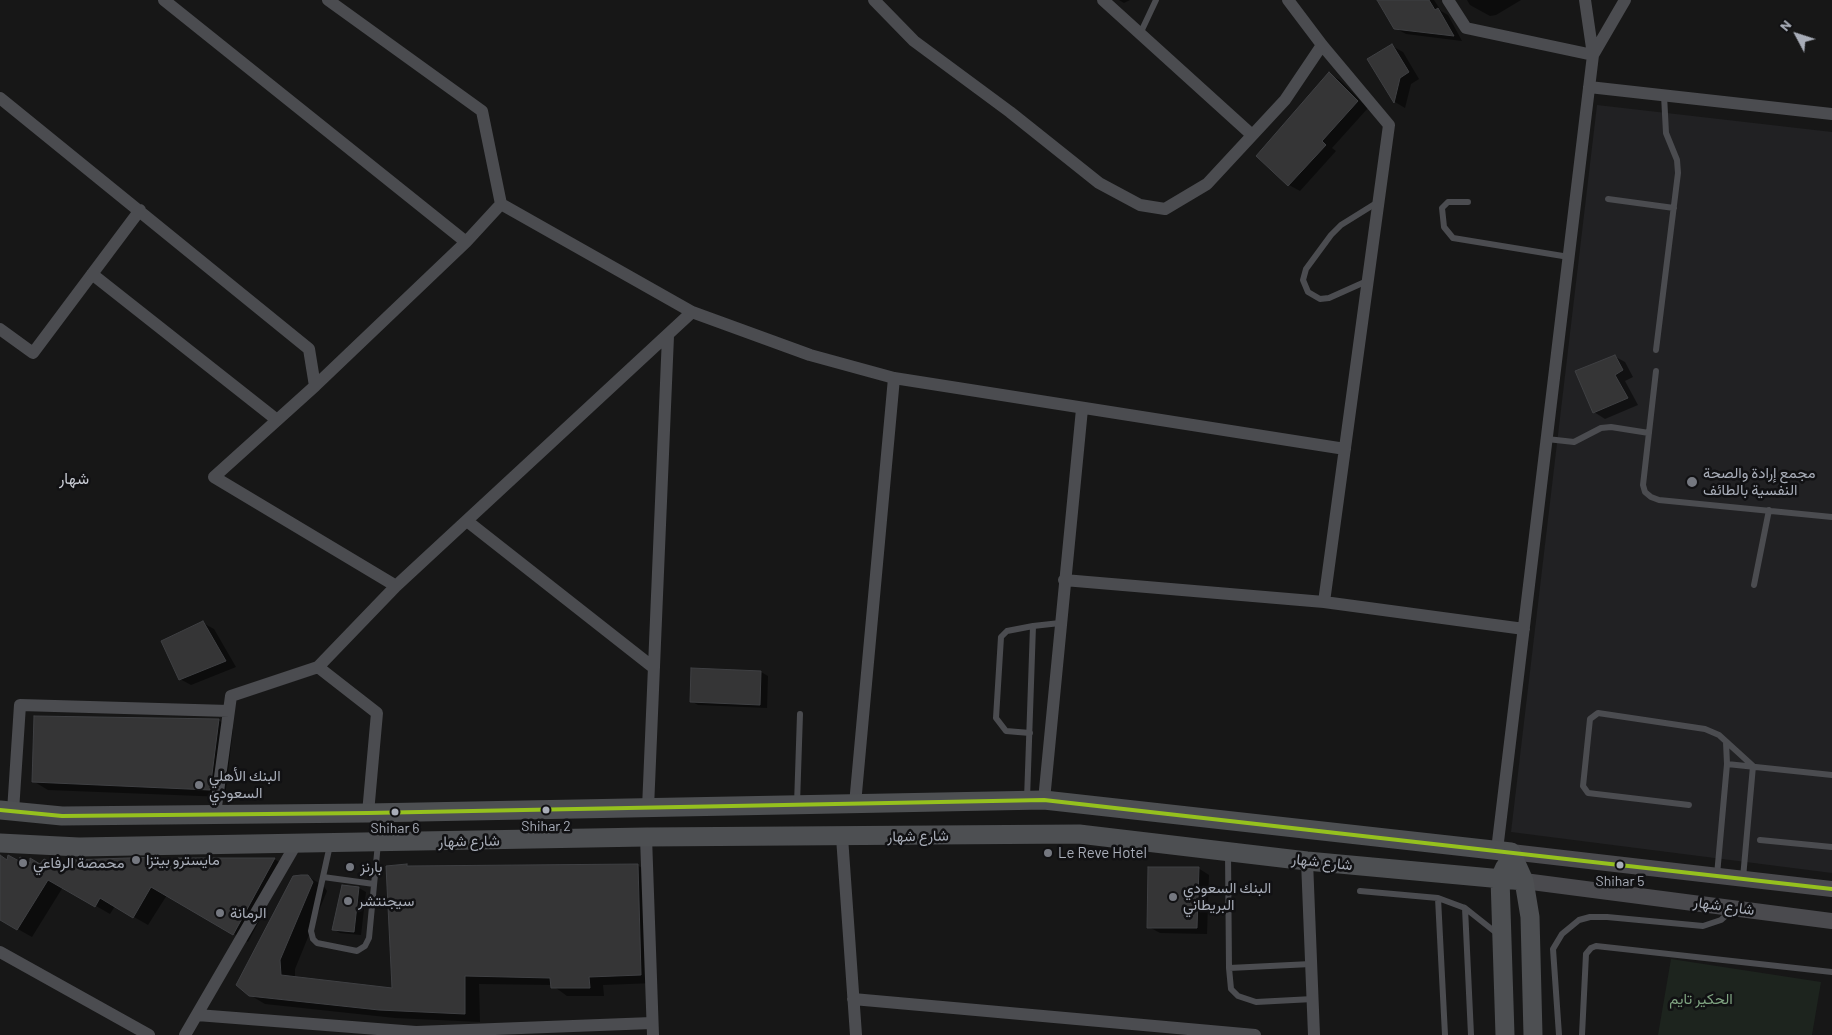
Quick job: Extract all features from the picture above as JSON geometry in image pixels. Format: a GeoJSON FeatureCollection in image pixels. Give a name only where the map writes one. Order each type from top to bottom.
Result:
{"type":"FeatureCollection","features":[{"type":"Feature","properties":{"kind":"main road","name":"شارع شهار"},"geometry":{"type":"LineString","coordinates":[[6,811],[62,816],[368,813],[1035,800],[1504,851]]}},
{"type":"Feature","properties":{"kind":"main road","name":"شارع شهار"},"geometry":{"type":"LineString","coordinates":[[0,843],[79,847],[646,837],[1079,834],[1307,861],[1524,881]]}},
{"type":"Feature","properties":{"kind":"main road"},"geometry":{"type":"LineString","coordinates":[[1504,851],[1500,878],[1505,1035]]}},
{"type":"Feature","properties":{"kind":"main road"},"geometry":{"type":"LineString","coordinates":[[1504,851],[1524,881],[1530,916],[1533,1035]]}},
{"type":"Feature","properties":{"kind":"street"},"geometry":{"type":"LineString","coordinates":[[164,0],[466,242]]}},
{"type":"Feature","properties":{"kind":"street"},"geometry":{"type":"LineString","coordinates":[[328,0],[482,111],[501,204],[692,312],[810,355],[894,378],[1345,449]]}},
{"type":"Feature","properties":{"kind":"street"},"geometry":{"type":"LineString","coordinates":[[874,0],[914,42],[1010,112],[1099,183],[1140,205],[1166,209],[1184,200],[1207,184],[1284,100],[1322,45]]}},
{"type":"Feature","properties":{"kind":"street"},"geometry":{"type":"LineString","coordinates":[[1103,0],[1252,135]]}},
{"type":"Feature","properties":{"kind":"street"},"geometry":{"type":"LineString","coordinates":[[1288,0],[1322,45],[1390,125],[1324,602]]}},
{"type":"Feature","properties":{"kind":"street"},"geometry":{"type":"LineString","coordinates":[[1448,0],[1466,28],[1593,55]]}},
{"type":"Feature","properties":{"kind":"street"},"geometry":{"type":"LineString","coordinates":[[1504,851],[1524,629],[1593,55],[1585,0]]}},
{"type":"Feature","properties":{"kind":"street"},"geometry":{"type":"LineString","coordinates":[[1593,55],[1625,0]]}},
{"type":"Feature","properties":{"kind":"street"},"geometry":{"type":"LineString","coordinates":[[1589,87],[1832,114]]}},
{"type":"Feature","properties":{"kind":"street"},"geometry":{"type":"LineString","coordinates":[[0,98],[309,349],[314,386]]}},
{"type":"Feature","properties":{"kind":"street"},"geometry":{"type":"LineString","coordinates":[[396,586],[214,477],[314,386],[466,242],[501,204]]}},
{"type":"Feature","properties":{"kind":"street"},"geometry":{"type":"LineString","coordinates":[[0,329],[33,353],[140,210]]}},
{"type":"Feature","properties":{"kind":"street"},"geometry":{"type":"LineString","coordinates":[[92,274],[277,420]]}},
{"type":"Feature","properties":{"kind":"street"},"geometry":{"type":"LineString","coordinates":[[216,814],[230,696],[318,667],[396,586],[692,312]]}},
{"type":"Feature","properties":{"kind":"street"},"geometry":{"type":"LineString","coordinates":[[648,808],[668,336]]}},
{"type":"Feature","properties":{"kind":"street"},"geometry":{"type":"LineString","coordinates":[[855,804],[894,378]]}},
{"type":"Feature","properties":{"kind":"street"},"geometry":{"type":"LineString","coordinates":[[1035,800],[1060,623],[1082,409]]}},
{"type":"Feature","properties":{"kind":"street"},"geometry":{"type":"LineString","coordinates":[[466,521],[654,668]]}},
{"type":"Feature","properties":{"kind":"street"},"geometry":{"type":"LineString","coordinates":[[1064,580],[1324,602],[1524,629]]}},
{"type":"Feature","properties":{"kind":"street"},"geometry":{"type":"LineString","coordinates":[[318,667],[377,713],[368,813]]}},
{"type":"Feature","properties":{"kind":"street"},"geometry":{"type":"LineString","coordinates":[[6,811],[20,705],[229,711]]}},
{"type":"Feature","properties":{"kind":"street"},"geometry":{"type":"LineString","coordinates":[[197,1014],[416,1032],[653,1029],[646,837]]}},
{"type":"Feature","properties":{"kind":"street"},"geometry":{"type":"LineString","coordinates":[[842,837],[856,1035]]}},
{"type":"Feature","properties":{"kind":"street"},"geometry":{"type":"LineString","coordinates":[[185,1035],[296,844]]}},
{"type":"Feature","properties":{"kind":"street","name":"شارع شهار"},"geometry":{"type":"LineString","coordinates":[[1504,851],[1832,890]]}},
{"type":"Feature","properties":{"kind":"street"},"geometry":{"type":"LineString","coordinates":[[1307,861],[1314,1035]]}},
{"type":"Feature","properties":{"kind":"street","name":"شارع شهار"},"geometry":{"type":"LineString","coordinates":[[1524,881],[1832,921]]}},
{"type":"Feature","properties":{"kind":"street"},"geometry":{"type":"LineString","coordinates":[[0,952],[149,1035]]}},
{"type":"Feature","properties":{"kind":"street"},"geometry":{"type":"LineString","coordinates":[[853,999],[1255,1035]]}},
{"type":"Feature","properties":{"kind":"lane"},"geometry":{"type":"LineString","coordinates":[[1140,34],[1156,0]]}},
{"type":"Feature","properties":{"kind":"lane"},"geometry":{"type":"LineString","coordinates":[[1656,350],[1674,208],[1677,160],[1666,133],[1664,95]]}},
{"type":"Feature","properties":{"kind":"lane"},"geometry":{"type":"LineString","coordinates":[[1608,199],[1674,208]]}},
{"type":"Feature","properties":{"kind":"lane"},"geometry":{"type":"LineString","coordinates":[[1367,281],[1329,298],[1320,299],[1308,292],[1303,280],[1306,269],[1331,235],[1341,225],[1378,202]]}},
{"type":"Feature","properties":{"kind":"lane"},"geometry":{"type":"LineString","coordinates":[[1468,202],[1448,202],[1442,208],[1444,227],[1453,238],[1461,241],[1568,257]]}},
{"type":"Feature","properties":{"kind":"lane"},"geometry":{"type":"LineString","coordinates":[[1656,370],[1643,485],[1645,492],[1650,497],[1659,500],[1832,517]]}},
{"type":"Feature","properties":{"kind":"lane"},"geometry":{"type":"LineString","coordinates":[[1547,439],[1574,442],[1601,428],[1611,427],[1649,433]]}},
{"type":"Feature","properties":{"kind":"lane"},"geometry":{"type":"LineString","coordinates":[[1754,586],[1769,510]]}},
{"type":"Feature","properties":{"kind":"lane"},"geometry":{"type":"LineString","coordinates":[[1030,733],[1006,731],[996,718],[1001,637],[1007,631],[1060,623]]}},
{"type":"Feature","properties":{"kind":"lane"},"geometry":{"type":"LineString","coordinates":[[1033,626],[1030,733],[1035,800]]}},
{"type":"Feature","properties":{"kind":"lane"},"geometry":{"type":"LineString","coordinates":[[1689,805],[1588,793],[1583,786],[1590,719],[1598,713],[1712,731],[1752,766]]}},
{"type":"Feature","properties":{"kind":"lane"},"geometry":{"type":"LineString","coordinates":[[797,805],[800,714]]}},
{"type":"Feature","properties":{"kind":"lane"},"geometry":{"type":"LineString","coordinates":[[1717,875],[1727,764],[1726,742]]}},
{"type":"Feature","properties":{"kind":"lane"},"geometry":{"type":"LineString","coordinates":[[1727,764],[1832,775]]}},
{"type":"Feature","properties":{"kind":"lane"},"geometry":{"type":"LineString","coordinates":[[1743,878],[1752,766]]}},
{"type":"Feature","properties":{"kind":"lane"},"geometry":{"type":"LineString","coordinates":[[1760,840],[1832,847]]}},
{"type":"Feature","properties":{"kind":"lane"},"geometry":{"type":"LineString","coordinates":[[330,844],[311,931],[312,939],[317,943],[357,952],[365,946],[369,938],[378,843]]}},
{"type":"Feature","properties":{"kind":"lane"},"geometry":{"type":"LineString","coordinates":[[1228,852],[1229,968],[1231,989],[1238,996],[1256,1002],[1313,999]]}},
{"type":"Feature","properties":{"kind":"lane"},"geometry":{"type":"LineString","coordinates":[[323,877],[374,884]]}},
{"type":"Feature","properties":{"kind":"lane"},"geometry":{"type":"LineString","coordinates":[[1360,891],[1438,898],[1465,908],[1502,937]]}},
{"type":"Feature","properties":{"kind":"lane"},"geometry":{"type":"LineString","coordinates":[[1438,898],[1445,1035]]}},
{"type":"Feature","properties":{"kind":"lane"},"geometry":{"type":"LineString","coordinates":[[1559,1035],[1553,949],[1562,934],[1579,920],[1590,917],[1702,926],[1720,920],[1735,907]]}},
{"type":"Feature","properties":{"kind":"lane"},"geometry":{"type":"LineString","coordinates":[[1465,908],[1471,1035]]}},
{"type":"Feature","properties":{"kind":"lane"},"geometry":{"type":"LineString","coordinates":[[1530,916],[1540,1035]]}},
{"type":"Feature","properties":{"kind":"lane"},"geometry":{"type":"LineString","coordinates":[[1582,1035],[1586,954],[1591,948],[1596,946],[1832,972]]}},
{"type":"Feature","properties":{"kind":"lane"},"geometry":{"type":"LineString","coordinates":[[1229,968],[1312,964]]}},
{"type":"Feature","properties":{"kind":"shaded area","name":"مجمع إرادة والصحة النفسية بالطائف"},"geometry":{"type":"Polygon","coordinates":[[[1597,105],[1832,132],[1832,873],[1511,832],[1597,105]]]}},
{"type":"Feature","properties":{"kind":"green space","name":"الحكير تايم"},"geometry":{"type":"Polygon","coordinates":[[[1671,959],[1821,982],[1812,1035],[1658,1035],[1671,959]]]}},
{"type":"Feature","properties":{"kind":"building"},"geometry":{"type":"Polygon","coordinates":[[[1377,0],[1429,0],[1435,10],[1438,8],[1454,36],[1394,29],[1377,0]]]}},
{"type":"Feature","properties":{"kind":"building"},"geometry":{"type":"Polygon","coordinates":[[[1392,44],[1409,72],[1400,78],[1394,103],[1367,59],[1392,44]]]}},
{"type":"Feature","properties":{"kind":"building"},"geometry":{"type":"Polygon","coordinates":[[[1329,72],[1358,101],[1322,141],[1326,145],[1288,186],[1256,156],[1329,72]]]}},
{"type":"Feature","properties":{"kind":"building"},"geometry":{"type":"Polygon","coordinates":[[[1615,355],[1623,370],[1615,375],[1628,398],[1593,413],[1575,371],[1615,355]]]}},
{"type":"Feature","properties":{"kind":"building"},"geometry":{"type":"Polygon","coordinates":[[[203,621],[226,661],[179,680],[161,641],[203,621]]]}},
{"type":"Feature","properties":{"kind":"building"},"geometry":{"type":"Polygon","coordinates":[[[691,668],[761,671],[760,705],[690,702],[691,668]]]}},
{"type":"Feature","properties":{"kind":"building"},"geometry":{"type":"Polygon","coordinates":[[[34,716],[219,719],[210,790],[32,782],[34,716]]]}},
{"type":"Feature","properties":{"kind":"building"},"geometry":{"type":"Polygon","coordinates":[[[0,855],[7,860],[8,855],[19,861],[20,857],[30,863],[30,858],[40,864],[44,859],[65,869],[70,860],[157,857],[171,867],[178,858],[275,858],[233,935],[151,887],[133,918],[100,898],[95,907],[48,880],[17,930],[0,920],[0,855]]]}},
{"type":"Feature","properties":{"kind":"building"},"geometry":{"type":"Polygon","coordinates":[[[407,864],[407,866],[638,864],[641,975],[589,977],[590,988],[551,988],[550,978],[465,976],[465,1014],[379,1010],[249,996],[236,985],[293,876],[308,875],[313,882],[280,960],[281,975],[392,988],[386,866],[407,864]]]}},
{"type":"Feature","properties":{"kind":"building","name":"البنك السعودي البريطاني"},"geometry":{"type":"Polygon","coordinates":[[[1148,867],[1199,867],[1197,928],[1147,928],[1148,867]]]}},
{"type":"Feature","properties":{"kind":"building"},"geometry":{"type":"Polygon","coordinates":[[[342,885],[359,887],[354,932],[332,930],[342,885]]]}},
{"type":"Feature","properties":{"kind":"transit line"},"geometry":{"type":"LineString","coordinates":[[0,810],[62,816],[368,813],[1044,800],[1832,889]]}},
{"type":"Feature","properties":{"kind":"place","name":"مجمع إرادة والصحة النفسية بالطائف"},"geometry":{"type":"Point","coordinates":[1692,482]}},
{"type":"Feature","properties":{"kind":"place","name":"البنك الأهلي السعودي"},"geometry":{"type":"Point","coordinates":[199,785]}},
{"type":"Feature","properties":{"kind":"place","name":"Shihar 2"},"geometry":{"type":"Point","coordinates":[546,810]}},
{"type":"Feature","properties":{"kind":"place","name":"Shihar 6"},"geometry":{"type":"Point","coordinates":[395,812]}},
{"type":"Feature","properties":{"kind":"place","name":"Le Reve Hotel"},"geometry":{"type":"Point","coordinates":[1048,853]}},
{"type":"Feature","properties":{"kind":"place","name":"مايسترو بيتزا"},"geometry":{"type":"Point","coordinates":[136,860]}},
{"type":"Feature","properties":{"kind":"place","name":"محمصة الرفاعي"},"geometry":{"type":"Point","coordinates":[23,863]}},
{"type":"Feature","properties":{"kind":"place","name":"Shihar 5"},"geometry":{"type":"Point","coordinates":[1620,865]}},
{"type":"Feature","properties":{"kind":"place","name":"بارنز"},"geometry":{"type":"Point","coordinates":[350,867]}},
{"type":"Feature","properties":{"kind":"place","name":"البنك السعودي البريطاني"},"geometry":{"type":"Point","coordinates":[1173,897]}},
{"type":"Feature","properties":{"kind":"place","name":"سيجنتشر"},"geometry":{"type":"Point","coordinates":[348,901]}},
{"type":"Feature","properties":{"kind":"place","name":"الرمانة"},"geometry":{"type":"Point","coordinates":[220,913]}},
{"type":"Feature","properties":{"kind":"district","name":"شهار"},"geometry":{"type":"Point","coordinates":[74,479]}}]}
